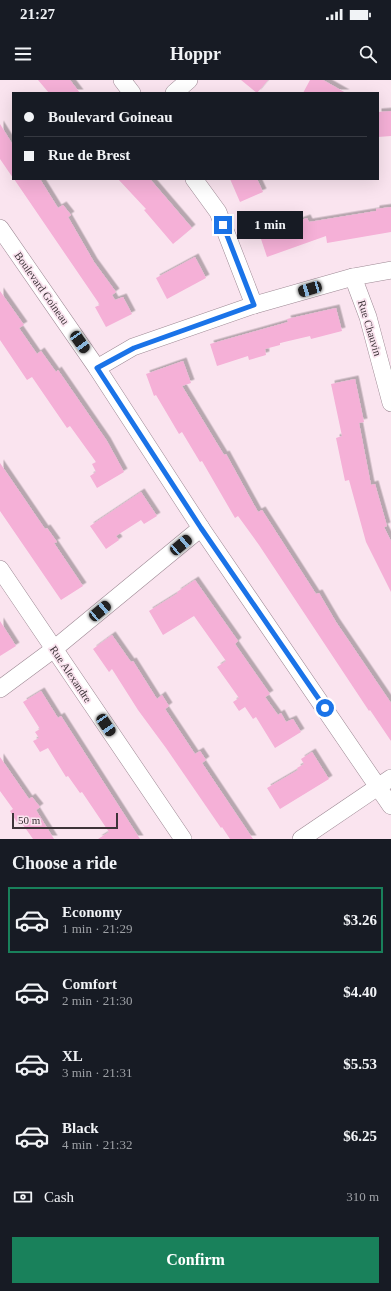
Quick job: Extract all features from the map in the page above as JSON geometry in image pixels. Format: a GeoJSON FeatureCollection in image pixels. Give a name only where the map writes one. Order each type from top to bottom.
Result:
{"type":"FeatureCollection","features":[{"type":"Feature","properties":{"kind":"street"},"geometry":{"type":"LineString","coordinates":[[122,80],[131,92]]}},
{"type":"Feature","properties":{"kind":"street"},"geometry":{"type":"LineString","coordinates":[[175,92],[189,80]]}},
{"type":"Feature","properties":{"kind":"street"},"geometry":{"type":"LineString","coordinates":[[195,180],[218,212],[254,305]]}},
{"type":"Feature","properties":{"kind":"street","name":"Boulevard Goineau"},"geometry":{"type":"LineString","coordinates":[[0,228],[97,368],[201,528],[385,782],[391,806]]}},
{"type":"Feature","properties":{"kind":"street"},"geometry":{"type":"LineString","coordinates":[[97,368],[134,348],[254,305],[353,277],[391,270]]}},
{"type":"Feature","properties":{"kind":"street","name":"Rue Chauvin"},"geometry":{"type":"LineString","coordinates":[[353,277],[368,317],[391,403]]}},
{"type":"Feature","properties":{"kind":"street"},"geometry":{"type":"LineString","coordinates":[[0,689],[54,649],[201,528]]}},
{"type":"Feature","properties":{"kind":"street","name":"Rue Alexandre"},"geometry":{"type":"LineString","coordinates":[[0,569],[183,839]]}},
{"type":"Feature","properties":{"kind":"street"},"geometry":{"type":"LineString","coordinates":[[301,839],[385,782]]}},
{"type":"Feature","properties":{"kind":"building"},"geometry":{"type":"Polygon","coordinates":[[[38,80],[70,80],[79,92],[48,92],[38,80]]]}},
{"type":"Feature","properties":{"kind":"building"},"geometry":{"type":"Polygon","coordinates":[[[241,80],[268,80],[258,92],[256,92],[241,80]]]}},
{"type":"Feature","properties":{"kind":"building"},"geometry":{"type":"Polygon","coordinates":[[[310,80],[323,80],[344,92],[304,92],[310,80]]]}},
{"type":"Feature","properties":{"kind":"building"},"geometry":{"type":"Polygon","coordinates":[[[391,111],[391,136],[379,137],[379,112],[391,111]]]}},
{"type":"Feature","properties":{"kind":"building"},"geometry":{"type":"Polygon","coordinates":[[[0,124],[12,143],[12,177],[0,159],[0,124]]]}},
{"type":"Feature","properties":{"kind":"building"},"geometry":{"type":"Polygon","coordinates":[[[15,180],[41,180],[58,208],[63,205],[71,215],[68,217],[94,262],[116,292],[112,295],[115,300],[123,297],[132,314],[106,327],[95,307],[100,305],[15,180]]]}},
{"type":"Feature","properties":{"kind":"building"},"geometry":{"type":"Polygon","coordinates":[[[119,180],[151,180],[192,228],[173,244],[144,210],[146,209],[119,180]]]}},
{"type":"Feature","properties":{"kind":"building"},"geometry":{"type":"Polygon","coordinates":[[[230,180],[257,180],[263,192],[240,202],[230,180]]]}},
{"type":"Feature","properties":{"kind":"building"},"geometry":{"type":"Polygon","coordinates":[[[391,207],[391,232],[327,243],[326,236],[267,257],[261,239],[276,233],[275,229],[307,218],[309,222],[376,211],[376,209],[391,207]]]}},
{"type":"Feature","properties":{"kind":"building"},"geometry":{"type":"Polygon","coordinates":[[[195,257],[206,278],[167,299],[156,278],[195,257]]]}},
{"type":"Feature","properties":{"kind":"building"},"geometry":{"type":"Polygon","coordinates":[[[0,291],[24,325],[19,328],[37,354],[41,351],[56,372],[58,370],[107,441],[124,472],[97,488],[90,476],[96,472],[92,464],[96,462],[70,426],[67,428],[32,377],[27,380],[0,340],[0,291]]]}},
{"type":"Feature","properties":{"kind":"building"},"geometry":{"type":"Polygon","coordinates":[[[336,308],[342,331],[311,339],[310,336],[280,343],[280,345],[265,349],[266,355],[249,360],[248,356],[217,366],[210,344],[288,322],[287,319],[336,308]]]}},
{"type":"Feature","properties":{"kind":"building"},"geometry":{"type":"Polygon","coordinates":[[[183,361],[191,383],[182,386],[224,455],[226,454],[258,512],[262,510],[316,594],[319,593],[336,622],[391,703],[391,741],[370,710],[369,711],[259,545],[238,516],[235,518],[202,461],[200,462],[182,432],[179,434],[156,395],[154,396],[146,374],[183,361]]]}},
{"type":"Feature","properties":{"kind":"building"},"geometry":{"type":"Polygon","coordinates":[[[355,379],[364,422],[359,423],[371,485],[375,484],[387,526],[384,527],[391,541],[391,592],[366,542],[349,480],[345,481],[336,438],[342,436],[331,384],[355,379]]]}},
{"type":"Feature","properties":{"kind":"building"},"geometry":{"type":"Polygon","coordinates":[[[0,463],[45,529],[47,528],[57,542],[54,543],[83,586],[61,600],[0,511],[0,463]]]}},
{"type":"Feature","properties":{"kind":"building"},"geometry":{"type":"Polygon","coordinates":[[[141,492],[157,516],[144,524],[141,520],[116,536],[119,540],[106,549],[90,526],[141,492]]]}},
{"type":"Feature","properties":{"kind":"building"},"geometry":{"type":"Polygon","coordinates":[[[195,580],[238,641],[235,644],[270,694],[265,697],[278,715],[281,713],[286,722],[293,719],[301,732],[275,748],[256,717],[253,719],[245,707],[239,711],[233,702],[239,698],[217,667],[226,661],[194,616],[163,635],[149,611],[178,593],[177,592],[195,580]]]}},
{"type":"Feature","properties":{"kind":"building"},"geometry":{"type":"Polygon","coordinates":[[[0,621],[16,646],[0,656],[0,621]]]}},
{"type":"Feature","properties":{"kind":"building"},"geometry":{"type":"Polygon","coordinates":[[[112,635],[131,662],[133,661],[157,699],[162,695],[169,706],[165,709],[195,754],[200,751],[206,760],[202,763],[253,839],[230,839],[138,710],[112,669],[109,672],[93,649],[112,635]]]}},
{"type":"Feature","properties":{"kind":"building"},"geometry":{"type":"Polygon","coordinates":[[[41,691],[58,718],[61,716],[140,839],[98,839],[109,832],[82,792],[80,793],[68,776],[66,777],[48,748],[40,752],[33,741],[39,738],[35,732],[40,729],[23,702],[41,691]]]}},
{"type":"Feature","properties":{"kind":"building"},"geometry":{"type":"Polygon","coordinates":[[[312,752],[329,779],[280,809],[267,788],[298,770],[297,768],[304,764],[301,759],[312,752]]]}},
{"type":"Feature","properties":{"kind":"building"},"geometry":{"type":"Polygon","coordinates":[[[0,757],[29,799],[32,797],[40,807],[36,810],[54,839],[33,839],[21,822],[18,824],[10,811],[13,809],[0,791],[0,757]]]}},
{"type":"Feature","properties":{"kind":"route"},"geometry":{"type":"LineString","coordinates":[[223,225],[254,305],[134,348],[97,368],[201,528],[325,708]]}}]}
